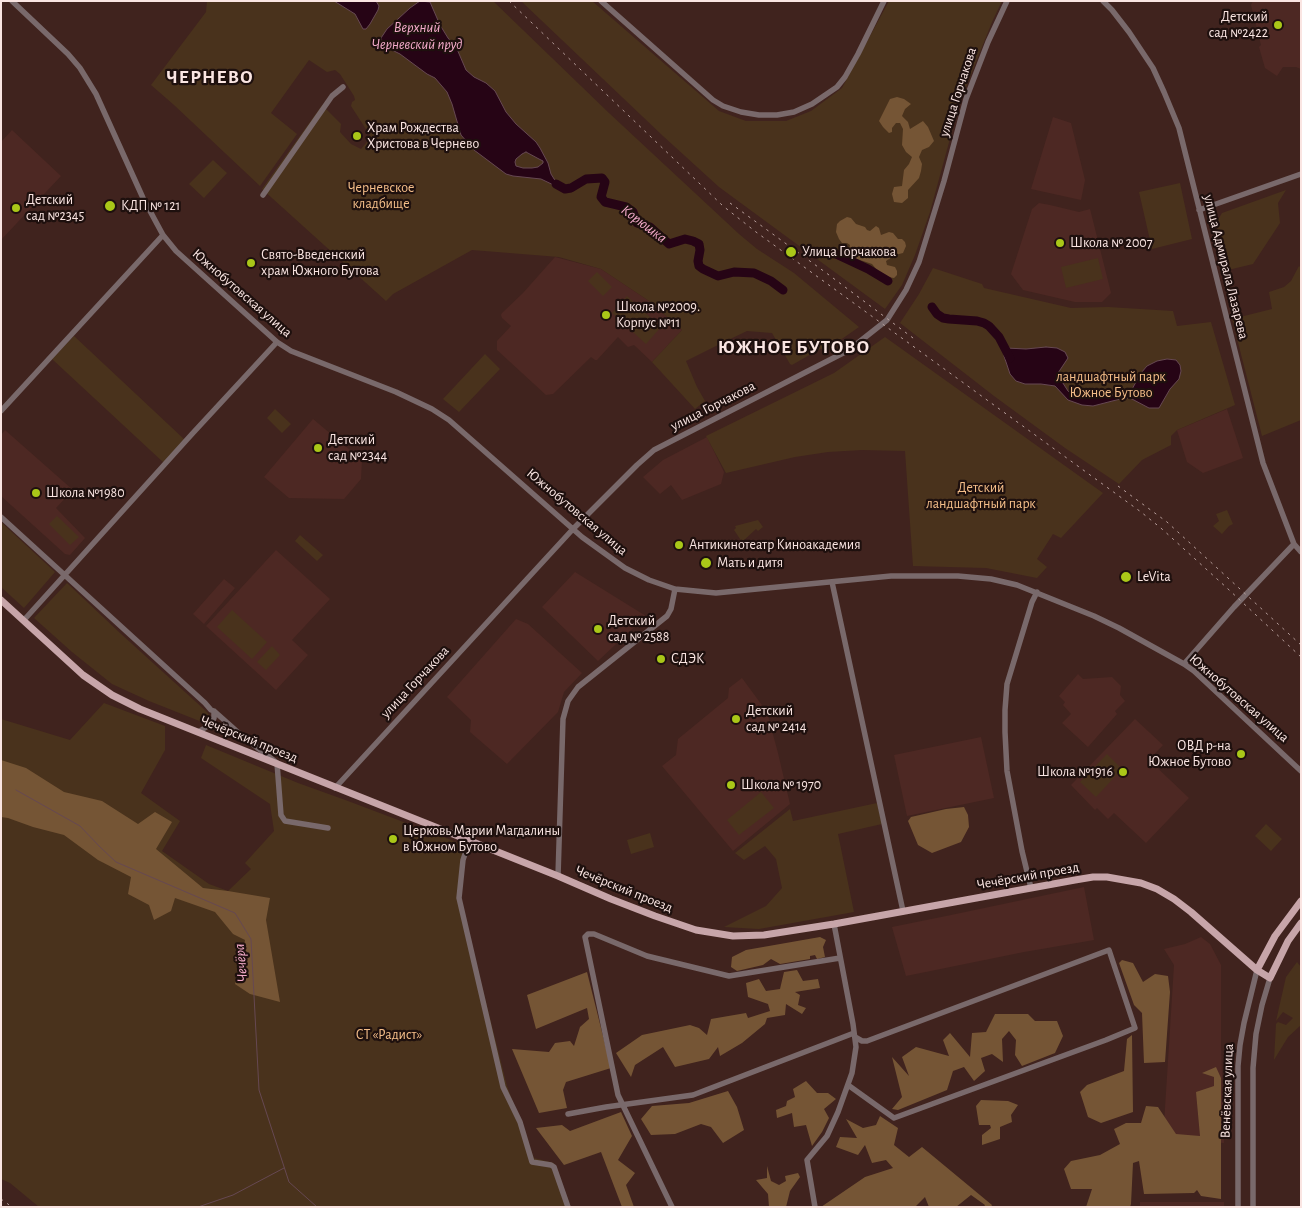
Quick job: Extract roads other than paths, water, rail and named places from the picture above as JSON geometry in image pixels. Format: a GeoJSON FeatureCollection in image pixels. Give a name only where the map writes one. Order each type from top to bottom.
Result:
{"type":"FeatureCollection","features":[{"type":"Feature","properties":{"kind":"main road","name":"Чечёрский проезд"},"geometry":{"type":"LineString","coordinates":[[1,600],[83,675],[112,695],[140,709],[655,916],[696,930],[733,936],[764,935],[1083,878],[1107,877],[1132,881],[1157,889],[1187,908],[1257,970],[1270,978]]}},
{"type":"Feature","properties":{"kind":"main road","name":"Венёвская улица"},"geometry":{"type":"LineString","coordinates":[[1257,970],[1275,936],[1301,901]]}},
{"type":"Feature","properties":{"kind":"main road","name":"Венёвская улица"},"geometry":{"type":"LineString","coordinates":[[1270,978],[1288,941],[1301,923]]}},
{"type":"Feature","properties":{"kind":"street","name":"Южнобутовская улица"},"geometry":{"type":"LineString","coordinates":[[12,1],[80,68],[96,94],[143,198],[163,235],[176,251],[277,342],[291,351],[396,392],[432,409],[449,420],[573,529],[598,550],[625,568],[649,580],[675,589],[716,593],[891,576],[958,576],[991,579],[1018,585],[1120,628],[1184,664],[1194,671],[1301,771]]}},
{"type":"Feature","properties":{"kind":"street"},"geometry":{"type":"LineString","coordinates":[[601,1],[713,100],[723,106],[741,112],[760,115],[794,112],[812,104],[837,87],[858,54],[884,1]]}},
{"type":"Feature","properties":{"kind":"street","name":"улица Горчакова"},"geometry":{"type":"LineString","coordinates":[[335,788],[573,529],[654,450],[849,350],[887,320],[906,290],[919,262],[944,181],[966,99],[988,42],[1007,1]]}},
{"type":"Feature","properties":{"kind":"street","name":"улица Адмирала Лазарева"},"geometry":{"type":"LineString","coordinates":[[1102,1],[1112,10],[1153,68],[1179,128],[1263,463],[1294,544],[1301,552]]}},
{"type":"Feature","properties":{"kind":"street"},"geometry":{"type":"LineString","coordinates":[[263,195],[332,96],[343,87]]}},
{"type":"Feature","properties":{"kind":"street"},"geometry":{"type":"LineString","coordinates":[[1199,210],[1301,174]]}},
{"type":"Feature","properties":{"kind":"street"},"geometry":{"type":"LineString","coordinates":[[1,411],[163,235]]}},
{"type":"Feature","properties":{"kind":"street"},"geometry":{"type":"LineString","coordinates":[[24,620],[277,342]]}},
{"type":"Feature","properties":{"kind":"street","name":"Чечёрский проезд"},"geometry":{"type":"LineString","coordinates":[[1,518],[211,710],[277,763]]}},
{"type":"Feature","properties":{"kind":"street"},"geometry":{"type":"LineString","coordinates":[[1184,664],[1234,607],[1294,544]]}},
{"type":"Feature","properties":{"kind":"street"},"geometry":{"type":"LineString","coordinates":[[832,582],[903,911]]}},
{"type":"Feature","properties":{"kind":"street"},"geometry":{"type":"LineString","coordinates":[[558,876],[563,718],[568,701],[578,687],[667,616],[671,608],[675,589]]}},
{"type":"Feature","properties":{"kind":"street"},"geometry":{"type":"LineString","coordinates":[[1030,888],[1007,771],[1005,710],[1010,676],[1032,602],[1037,592]]}},
{"type":"Feature","properties":{"kind":"street"},"geometry":{"type":"LineString","coordinates":[[198,732],[212,722],[214,711]]}},
{"type":"Feature","properties":{"kind":"street"},"geometry":{"type":"LineString","coordinates":[[277,763],[281,815],[283,819],[292,823],[328,828]]}},
{"type":"Feature","properties":{"kind":"street"},"geometry":{"type":"LineString","coordinates":[[469,842],[463,860],[459,898],[503,1087],[520,1122],[532,1162],[551,1164],[554,1167],[568,1207]]}},
{"type":"Feature","properties":{"kind":"street"},"geometry":{"type":"LineString","coordinates":[[815,1207],[807,1160],[827,1136],[838,1112],[852,1073],[856,1046],[834,924]]}},
{"type":"Feature","properties":{"kind":"street"},"geometry":{"type":"LineString","coordinates":[[672,1207],[618,1095],[585,937],[588,934],[594,934],[648,956],[729,976],[840,958]]}},
{"type":"Feature","properties":{"kind":"street"},"geometry":{"type":"LineString","coordinates":[[848,1085],[894,1118],[1135,1028],[1109,950],[867,1041],[862,1041],[854,1035]]}},
{"type":"Feature","properties":{"kind":"street","name":"Венёвская улица"},"geometry":{"type":"LineString","coordinates":[[1238,1206],[1239,1052],[1257,970]]}},
{"type":"Feature","properties":{"kind":"street","name":"Венёвская улица"},"geometry":{"type":"LineString","coordinates":[[1251,1206],[1253,1068],[1256,1034],[1270,978]]}},
{"type":"Feature","properties":{"kind":"street"},"geometry":{"type":"LineString","coordinates":[[568,1114],[694,1095],[854,1035]]}},
{"type":"Feature","properties":{"kind":"water"},"geometry":{"type":"Polygon","coordinates":[[[334,1],[376,1],[379,6],[370,24],[366,29],[363,29],[355,14],[334,1]]]}},
{"type":"Feature","properties":{"kind":"water","name":"Верхний Черневский пруд"},"geometry":{"type":"Polygon","coordinates":[[[420,1],[430,2],[440,25],[457,49],[466,70],[495,91],[506,112],[536,142],[548,163],[551,174],[556,182],[564,187],[564,190],[541,179],[506,174],[474,150],[461,135],[447,92],[435,78],[400,54],[384,46],[381,38],[387,29],[420,1]],[[526,152],[516,159],[516,166],[532,168],[538,167],[543,163],[543,161],[526,152]]]}},
{"type":"Feature","properties":{"kind":"water"},"geometry":{"type":"Polygon","coordinates":[[[1006,348],[1057,348],[1065,352],[1068,358],[1058,373],[1059,377],[1073,396],[1082,398],[1124,394],[1131,391],[1147,366],[1157,361],[1176,360],[1180,365],[1181,371],[1179,379],[1170,389],[1159,408],[1149,408],[1130,398],[1093,406],[1082,405],[1068,400],[1055,386],[1025,384],[1016,381],[1010,374],[1004,356],[1006,348]]]}},
{"type":"Feature","properties":{"kind":"waterway","name":"Корюшка"},"geometry":{"type":"LineString","coordinates":[[556,184],[565,189],[571,188],[586,179],[602,178],[605,182],[601,197],[605,202],[626,207],[633,212],[637,223],[650,227],[669,244],[685,239],[699,244],[698,261],[699,266],[703,269],[718,276],[734,272],[754,273],[771,281],[783,290]]}},
{"type":"Feature","properties":{"kind":"waterway","name":"Корюшка"},"geometry":{"type":"LineString","coordinates":[[816,254],[827,252],[836,254],[888,281]]}},
{"type":"Feature","properties":{"kind":"waterway","name":"Корюшка"},"geometry":{"type":"LineString","coordinates":[[932,307],[943,318],[977,321],[989,326],[999,337],[1010,358]]}},
{"type":"Feature","properties":{"kind":"waterway","name":"Чечёра"},"geometry":{"type":"LineString","coordinates":[[16,790],[80,826],[116,862],[235,913],[251,939],[259,1090],[289,1182],[317,1207]]}},
{"type":"Feature","properties":{"kind":"waterway"},"geometry":{"type":"LineString","coordinates":[[198,1207],[233,1195],[284,1168]]}},
{"type":"Feature","properties":{"kind":"railway"},"geometry":{"type":"LineString","coordinates":[[509,1],[723,206],[1141,512],[1162,529],[1301,657]]}},
{"type":"Feature","properties":{"kind":"railway"},"geometry":{"type":"LineString","coordinates":[[730,203],[917,341]]}},
{"type":"Feature","properties":{"kind":"railway"},"geometry":{"type":"LineString","coordinates":[[1118,486],[1167,522],[1301,645]]}},
{"type":"Feature","properties":{"kind":"railway"},"geometry":{"type":"LineString","coordinates":[[1,1199],[12,1207]]}},
{"type":"Feature","properties":{"kind":"place","name":"Детский сад №2422"},"geometry":{"type":"Point","coordinates":[1278,25]}},
{"type":"Feature","properties":{"kind":"place","name":"Храм Рождества Христова в Чернево"},"geometry":{"type":"Point","coordinates":[357,136]}},
{"type":"Feature","properties":{"kind":"place","name":"КДП № 121"},"geometry":{"type":"Point","coordinates":[110,206]}},
{"type":"Feature","properties":{"kind":"place","name":"Детский сад №2345"},"geometry":{"type":"Point","coordinates":[16,208]}},
{"type":"Feature","properties":{"kind":"place","name":"Школа № 2007"},"geometry":{"type":"Point","coordinates":[1060,243]}},
{"type":"Feature","properties":{"kind":"place","name":"Улица Горчакова"},"geometry":{"type":"Point","coordinates":[791,252]}},
{"type":"Feature","properties":{"kind":"place","name":"Свято-Введенский храм Южного Бутова"},"geometry":{"type":"Point","coordinates":[251,263]}},
{"type":"Feature","properties":{"kind":"place","name":"Школа №2009. Корпус №11"},"geometry":{"type":"Point","coordinates":[606,315]}},
{"type":"Feature","properties":{"kind":"place","name":"Детский сад №2344"},"geometry":{"type":"Point","coordinates":[318,448]}},
{"type":"Feature","properties":{"kind":"place","name":"Школа №1980"},"geometry":{"type":"Point","coordinates":[36,493]}},
{"type":"Feature","properties":{"kind":"place","name":"Антикинотеатр Киноакадемия"},"geometry":{"type":"Point","coordinates":[679,545]}},
{"type":"Feature","properties":{"kind":"place","name":"Мать и дитя"},"geometry":{"type":"Point","coordinates":[706,563]}},
{"type":"Feature","properties":{"kind":"place","name":"LeVita"},"geometry":{"type":"Point","coordinates":[1126,577]}},
{"type":"Feature","properties":{"kind":"place","name":"Детский сад № 2588"},"geometry":{"type":"Point","coordinates":[598,629]}},
{"type":"Feature","properties":{"kind":"place","name":"СДЭК"},"geometry":{"type":"Point","coordinates":[661,659]}},
{"type":"Feature","properties":{"kind":"place","name":"Детский сад № 2414"},"geometry":{"type":"Point","coordinates":[736,719]}},
{"type":"Feature","properties":{"kind":"place","name":"ОВД р-на Южное Бутово"},"geometry":{"type":"Point","coordinates":[1241,754]}},
{"type":"Feature","properties":{"kind":"place","name":"Школа №1916"},"geometry":{"type":"Point","coordinates":[1123,772]}},
{"type":"Feature","properties":{"kind":"place","name":"Школа № 1970"},"geometry":{"type":"Point","coordinates":[731,785]}},
{"type":"Feature","properties":{"kind":"place","name":"Церковь Марии Магдалины в Южном Бутово"},"geometry":{"type":"Point","coordinates":[393,839]}},
{"type":"Feature","properties":{"kind":"district","name":"ЧЕРНЕВО"},"geometry":{"type":"Point","coordinates":[210,77]}},
{"type":"Feature","properties":{"kind":"district","name":"ЮЖНОЕ БУТОВО"},"geometry":{"type":"Point","coordinates":[794,347]}},
{"type":"Feature","properties":{"kind":"park label","name":"Черневское кладбище"},"geometry":{"type":"Point","coordinates":[381,196]}},
{"type":"Feature","properties":{"kind":"park label","name":"ландшафтный парк Южное Бутово"},"geometry":{"type":"Point","coordinates":[1111,386]}},
{"type":"Feature","properties":{"kind":"park label","name":"Детский ландшафтный парк"},"geometry":{"type":"Point","coordinates":[981,496]}},
{"type":"Feature","properties":{"kind":"park label","name":"СТ «Радист»"},"geometry":{"type":"Point","coordinates":[389,1035]}}]}
